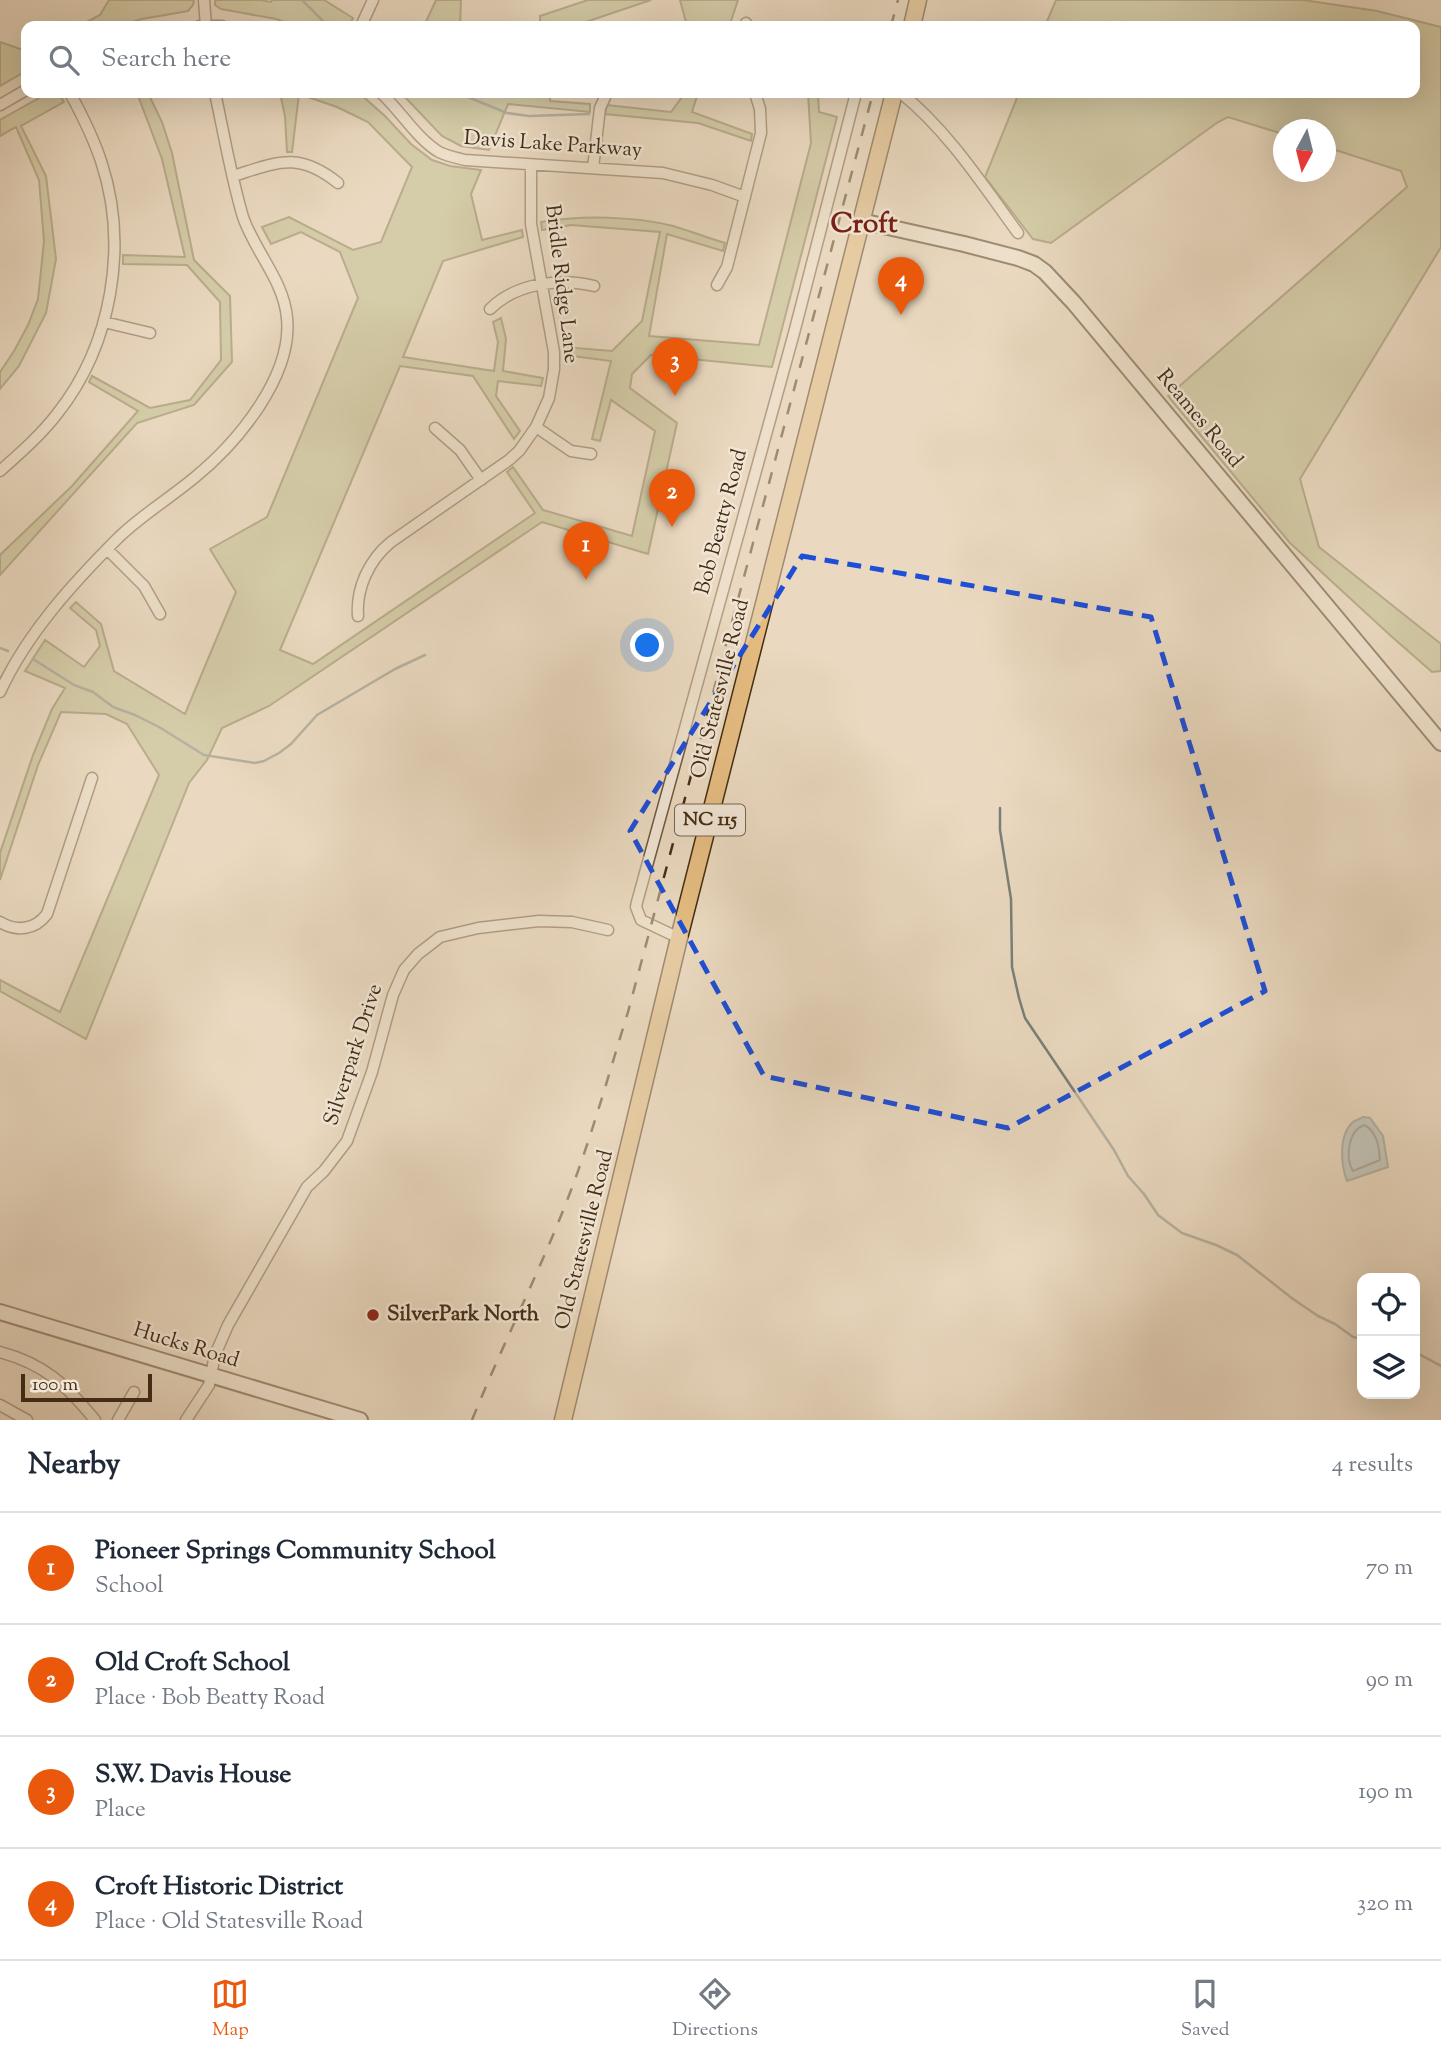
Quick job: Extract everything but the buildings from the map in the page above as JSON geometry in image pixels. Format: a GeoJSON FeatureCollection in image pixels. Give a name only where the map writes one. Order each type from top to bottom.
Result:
{"type":"FeatureCollection","features":[{"type":"Feature","properties":{"kind":"main road"},"geometry":{"type":"LineString","coordinates":[[913,21],[918,0]]}},
{"type":"Feature","properties":{"kind":"main road","name":"Old Statesville Road"},"geometry":{"type":"LineString","coordinates":[[563,1420],[679,938],[893,98]]}},
{"type":"Feature","properties":{"kind":"main road","name":"Reames Road"},"geometry":{"type":"LineString","coordinates":[[860,221],[1010,256],[1034,264],[1045,272],[1066,293],[1441,743]]}},
{"type":"Feature","properties":{"kind":"main road","name":"Hucks Road"},"geometry":{"type":"LineString","coordinates":[[0,1312],[360,1420]]}},
{"type":"Feature","properties":{"kind":"street"},"geometry":{"type":"LineString","coordinates":[[204,0],[206,21]]}},
{"type":"Feature","properties":{"kind":"street"},"geometry":{"type":"LineString","coordinates":[[363,21],[373,0]]}},
{"type":"Feature","properties":{"kind":"street"},"geometry":{"type":"LineString","coordinates":[[0,105],[21,93]]}},
{"type":"Feature","properties":{"kind":"street"},"geometry":{"type":"LineString","coordinates":[[0,471],[36,438],[58,413],[83,373],[104,322],[112,276],[112,213],[102,163],[90,131],[73,98]]}},
{"type":"Feature","properties":{"kind":"street"},"geometry":{"type":"LineString","coordinates":[[0,692],[21,653],[46,619],[121,535],[194,478],[222,452],[259,407],[276,375],[288,331],[284,302],[243,217],[216,98]]}},
{"type":"Feature","properties":{"kind":"street","name":"Davis Lake Parkway"},"geometry":{"type":"LineString","coordinates":[[385,98],[439,152],[465,160],[663,173],[746,197]]}},
{"type":"Feature","properties":{"kind":"street"},"geometry":{"type":"LineString","coordinates":[[593,168],[600,108],[605,98]]}},
{"type":"Feature","properties":{"kind":"street"},"geometry":{"type":"LineString","coordinates":[[717,285],[727,267],[761,133],[757,98]]}},
{"type":"Feature","properties":{"kind":"street","name":"Bob Beatty Road"},"geometry":{"type":"LineString","coordinates":[[679,938],[641,920],[636,906],[791,344],[855,98]]}},
{"type":"Feature","properties":{"kind":"street"},"geometry":{"type":"LineString","coordinates":[[907,98],[948,139],[1018,233]]}},
{"type":"Feature","properties":{"kind":"street"},"geometry":{"type":"LineString","coordinates":[[233,176],[265,166],[293,162],[314,166],[338,183]]}},
{"type":"Feature","properties":{"kind":"street","name":"Bridle Ridge Lane"},"geometry":{"type":"LineString","coordinates":[[358,616],[361,587],[377,554],[519,451],[536,427],[548,398],[554,369],[554,352],[531,224],[531,165]]}},
{"type":"Feature","properties":{"kind":"street"},"geometry":{"type":"LineString","coordinates":[[490,309],[507,295],[542,285],[574,282],[594,286]]}},
{"type":"Feature","properties":{"kind":"street"},"geometry":{"type":"LineString","coordinates":[[104,322],[150,333]]}},
{"type":"Feature","properties":{"kind":"street"},"geometry":{"type":"LineString","coordinates":[[536,427],[571,451],[591,454]]}},
{"type":"Feature","properties":{"kind":"street"},"geometry":{"type":"LineString","coordinates":[[435,428],[460,450],[481,480]]}},
{"type":"Feature","properties":{"kind":"street"},"geometry":{"type":"LineString","coordinates":[[107,549],[144,586],[160,614]]}},
{"type":"Feature","properties":{"kind":"street"},"geometry":{"type":"LineString","coordinates":[[0,922],[15,928],[24,928],[40,923],[47,914],[92,778]]}},
{"type":"Feature","properties":{"kind":"street","name":"Silverpark Drive"},"geometry":{"type":"LineString","coordinates":[[186,1420],[209,1385],[215,1355],[228,1325],[307,1187],[324,1171],[347,1141],[372,1072],[393,995],[404,970],[418,954],[440,937],[478,928],[539,921],[572,922],[608,930]]}},
{"type":"Feature","properties":{"kind":"street"},"geometry":{"type":"LineString","coordinates":[[0,1352],[24,1358],[40,1367],[64,1386],[95,1420]]}},
{"type":"Feature","properties":{"kind":"street"},"geometry":{"type":"LineString","coordinates":[[118,1420],[134,1391]]}},
{"type":"Feature","properties":{"kind":"street"},"geometry":{"type":"LineString","coordinates":[[0,1405],[27,1420]]}},
{"type":"Feature","properties":{"kind":"highlighted area"},"geometry":{"type":"Polygon","coordinates":[[[802,556],[1151,617],[1265,991],[1008,1128],[764,1076],[630,831],[802,556]]]}},
{"type":"Feature","properties":{"kind":"green space"},"geometry":{"type":"Polygon","coordinates":[[[109,0],[194,0],[188,11],[135,21],[89,21],[100,15],[109,0]]]}},
{"type":"Feature","properties":{"kind":"green space"},"geometry":{"type":"Polygon","coordinates":[[[215,0],[324,0],[353,18],[352,21],[282,21],[221,9],[215,5],[215,0]]]}},
{"type":"Feature","properties":{"kind":"green space"},"geometry":{"type":"Polygon","coordinates":[[[436,0],[461,0],[460,21],[426,21],[436,0]]]}},
{"type":"Feature","properties":{"kind":"green space"},"geometry":{"type":"Polygon","coordinates":[[[588,0],[651,0],[589,21],[540,21],[540,16],[588,0]]]}},
{"type":"Feature","properties":{"kind":"green space"},"geometry":{"type":"Polygon","coordinates":[[[680,0],[738,0],[731,21],[686,21],[680,0]]]}},
{"type":"Feature","properties":{"kind":"green space"},"geometry":{"type":"Polygon","coordinates":[[[1056,0],[1303,0],[1377,11],[1417,21],[1047,21],[1056,0]]]}},
{"type":"Feature","properties":{"kind":"green space"},"geometry":{"type":"Polygon","coordinates":[[[1420,22],[1441,27],[1441,247],[1300,479],[1319,547],[1441,644],[1441,671],[1432,672],[1290,543],[1168,396],[1407,187],[1401,171],[1336,150],[1336,119],[1273,119],[1273,131],[1228,117],[1051,243],[1033,239],[985,177],[1017,98],[1420,98],[1420,22]]]}},
{"type":"Feature","properties":{"kind":"green space"},"geometry":{"type":"Polygon","coordinates":[[[0,42],[21,49],[21,74],[0,86],[0,42]]]}},
{"type":"Feature","properties":{"kind":"green space"},"geometry":{"type":"Polygon","coordinates":[[[39,98],[62,98],[64,102],[21,126],[46,176],[56,259],[46,313],[19,366],[0,389],[0,372],[28,325],[38,299],[44,241],[39,180],[16,127],[0,136],[0,120],[39,98]]]}},
{"type":"Feature","properties":{"kind":"green space"},"geometry":{"type":"Polygon","coordinates":[[[139,98],[150,98],[162,122],[172,153],[194,260],[230,296],[232,362],[194,405],[137,423],[0,575],[0,555],[72,486],[138,411],[89,382],[92,376],[150,408],[190,400],[221,360],[220,302],[187,265],[123,264],[123,255],[185,257],[162,159],[139,98]]]}},
{"type":"Feature","properties":{"kind":"green space"},"geometry":{"type":"Polygon","coordinates":[[[281,98],[299,98],[292,152],[287,152],[281,98]]]}},
{"type":"Feature","properties":{"kind":"green space"},"geometry":{"type":"Polygon","coordinates":[[[311,98],[365,98],[411,144],[432,160],[450,166],[481,170],[471,194],[482,240],[522,230],[523,237],[443,261],[403,357],[494,371],[498,342],[493,322],[501,318],[506,339],[503,371],[543,378],[541,386],[498,381],[496,396],[520,431],[514,439],[473,376],[400,366],[280,650],[313,664],[535,513],[507,472],[513,467],[543,510],[632,536],[655,431],[611,400],[600,441],[592,439],[611,361],[565,355],[564,347],[612,351],[642,321],[660,232],[571,225],[542,230],[541,222],[624,218],[673,226],[725,243],[723,251],[667,234],[649,336],[759,345],[811,143],[808,98],[818,98],[819,112],[837,117],[772,367],[651,355],[632,374],[630,388],[677,423],[648,554],[542,522],[269,706],[222,728],[207,760],[189,783],[86,1039],[0,991],[0,980],[60,1012],[159,775],[127,724],[106,714],[61,712],[38,765],[0,880],[0,853],[33,755],[52,709],[65,688],[25,671],[45,640],[84,667],[100,646],[96,630],[70,608],[76,602],[101,624],[114,671],[185,714],[236,592],[210,549],[267,517],[358,298],[340,252],[301,232],[271,244],[262,227],[289,217],[353,250],[381,242],[412,167],[368,122],[311,98]]]}},
{"type":"Feature","properties":{"kind":"green space"},"geometry":{"type":"Polygon","coordinates":[[[406,98],[550,98],[550,101],[590,104],[590,112],[508,104],[489,150],[461,146],[442,136],[406,98]]]}},
{"type":"Feature","properties":{"kind":"green space"},"geometry":{"type":"Polygon","coordinates":[[[681,98],[696,98],[692,112],[752,134],[751,141],[698,123],[605,114],[607,105],[671,112],[681,98]]]}},
{"type":"Feature","properties":{"kind":"water"},"geometry":{"type":"Polygon","coordinates":[[[1363,1117],[1370,1118],[1383,1136],[1388,1167],[1347,1181],[1342,1159],[1345,1134],[1353,1122],[1363,1117]]]}},
{"type":"Feature","properties":{"kind":"waterway"},"geometry":{"type":"LineString","coordinates":[[302,0],[323,21]]}},
{"type":"Feature","properties":{"kind":"waterway"},"geometry":{"type":"LineString","coordinates":[[470,98],[507,113],[529,116],[589,114]]}},
{"type":"Feature","properties":{"kind":"waterway"},"geometry":{"type":"LineString","coordinates":[[0,648],[8,651]]}},
{"type":"Feature","properties":{"kind":"waterway"},"geometry":{"type":"LineString","coordinates":[[33,659],[74,685],[93,692],[113,707],[159,727],[204,755],[255,763],[264,761],[291,744],[317,715],[395,669],[425,655]]}},
{"type":"Feature","properties":{"kind":"waterway"},"geometry":{"type":"LineString","coordinates":[[1000,808],[1000,830],[1011,899],[1012,967],[1025,1018],[1114,1150],[1128,1176],[1158,1215],[1182,1233],[1237,1255],[1293,1299],[1357,1338]]}},
{"type":"Feature","properties":{"kind":"waterway"},"geometry":{"type":"LineString","coordinates":[[1420,1355],[1441,1366]]}},
{"type":"Feature","properties":{"kind":"railway"},"geometry":{"type":"LineString","coordinates":[[892,21],[898,0]]}},
{"type":"Feature","properties":{"kind":"railway"},"geometry":{"type":"LineString","coordinates":[[472,1420],[573,1185],[628,1012],[872,98]]}},
{"type":"Feature","properties":{"kind":"place","name":"Croft Historic District"},"geometry":{"type":"Point","coordinates":[901,315]}},
{"type":"Feature","properties":{"kind":"place","name":"S.W. Davis House"},"geometry":{"type":"Point","coordinates":[675,396]}},
{"type":"Feature","properties":{"kind":"place","name":"Old Croft School"},"geometry":{"type":"Point","coordinates":[672,527]}},
{"type":"Feature","properties":{"kind":"place","name":"Pioneer Springs Community School"},"geometry":{"type":"Point","coordinates":[586,580]}},
{"type":"Feature","properties":{"kind":"place","name":"SilverPark North"},"geometry":{"type":"Point","coordinates":[373,1315]}},
{"type":"Feature","properties":{"kind":"district","name":"Croft"},"geometry":{"type":"Point","coordinates":[864,225]}}]}
